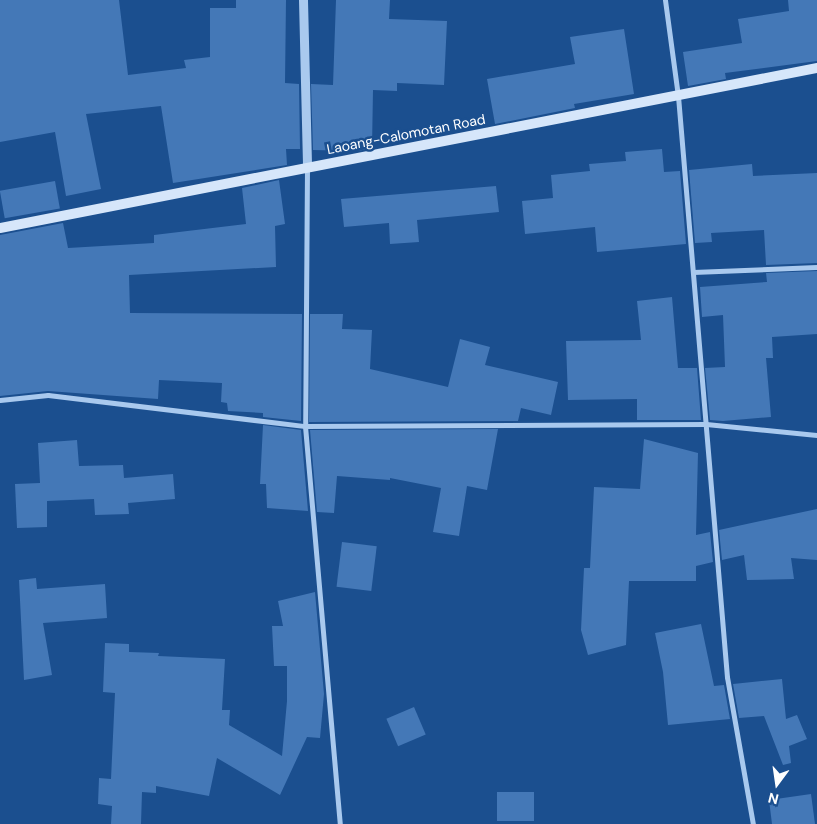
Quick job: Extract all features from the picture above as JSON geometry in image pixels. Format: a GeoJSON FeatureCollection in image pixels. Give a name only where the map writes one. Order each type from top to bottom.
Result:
{"type":"FeatureCollection","features":[{"type":"Feature","properties":{"kind":"main road","name":"Laoang-Calomotan Road"},"geometry":{"type":"LineString","coordinates":[[0,228],[817,68]]}},
{"type":"Feature","properties":{"kind":"street"},"geometry":{"type":"LineString","coordinates":[[303,0],[307,168],[305,426],[340,824]]}},
{"type":"Feature","properties":{"kind":"street"},"geometry":{"type":"LineString","coordinates":[[664,0],[678,96],[727,677],[753,824]]}},
{"type":"Feature","properties":{"kind":"street"},"geometry":{"type":"LineString","coordinates":[[693,272],[817,267]]}},
{"type":"Feature","properties":{"kind":"street"},"geometry":{"type":"LineString","coordinates":[[0,400],[48,395],[305,426],[706,424],[817,434]]}},
{"type":"Feature","properties":{"kind":"building"},"geometry":{"type":"Polygon","coordinates":[[[0,0],[119,0],[128,75],[186,68],[184,60],[210,57],[210,8],[236,8],[236,0],[286,0],[285,83],[299,84],[300,149],[286,149],[287,165],[173,183],[161,106],[86,114],[101,189],[66,196],[55,132],[0,142],[0,0]]]}},
{"type":"Feature","properties":{"kind":"building"},"geometry":{"type":"Polygon","coordinates":[[[336,0],[390,0],[389,19],[447,21],[444,85],[397,83],[397,91],[373,90],[372,148],[358,151],[313,150],[311,84],[333,85],[336,0]]]}},
{"type":"Feature","properties":{"kind":"building"},"geometry":{"type":"Polygon","coordinates":[[[788,0],[817,0],[817,61],[725,73],[726,79],[688,86],[683,52],[742,43],[738,19],[789,11],[788,0]]]}},
{"type":"Feature","properties":{"kind":"building"},"geometry":{"type":"Polygon","coordinates":[[[624,29],[634,94],[574,104],[575,108],[495,124],[487,79],[575,64],[570,37],[624,29]]]}},
{"type":"Feature","properties":{"kind":"building"},"geometry":{"type":"Polygon","coordinates":[[[662,149],[664,172],[680,171],[686,244],[597,252],[595,227],[525,234],[522,201],[553,198],[551,175],[590,171],[589,164],[626,161],[625,152],[662,149]]]}},
{"type":"Feature","properties":{"kind":"building"},"geometry":{"type":"Polygon","coordinates":[[[752,164],[753,176],[817,173],[817,263],[766,265],[764,230],[711,233],[712,242],[695,243],[689,170],[752,164]]]}},
{"type":"Feature","properties":{"kind":"building"},"geometry":{"type":"Polygon","coordinates":[[[279,180],[285,224],[275,226],[276,267],[129,275],[130,313],[302,314],[301,421],[263,417],[263,413],[228,411],[227,403],[221,402],[222,383],[159,380],[158,399],[48,391],[0,396],[0,235],[63,223],[68,248],[154,243],[154,235],[246,224],[242,188],[279,180]]]}},
{"type":"Feature","properties":{"kind":"building"},"geometry":{"type":"Polygon","coordinates":[[[55,181],[60,209],[5,218],[0,191],[55,181]]]}},
{"type":"Feature","properties":{"kind":"building"},"geometry":{"type":"Polygon","coordinates":[[[496,186],[499,212],[417,220],[419,242],[390,244],[389,223],[344,227],[341,199],[496,186]]]}},
{"type":"Feature","properties":{"kind":"building"},"geometry":{"type":"Polygon","coordinates":[[[817,271],[817,334],[772,337],[773,358],[766,358],[771,417],[723,421],[710,420],[705,368],[725,367],[723,315],[702,317],[700,287],[767,282],[766,273],[817,271]]]}},
{"type":"Feature","properties":{"kind":"building"},"geometry":{"type":"Polygon","coordinates":[[[672,297],[678,368],[697,368],[701,420],[637,420],[637,399],[568,400],[566,341],[641,340],[637,301],[672,297]]]}},
{"type":"Feature","properties":{"kind":"building"},"geometry":{"type":"Polygon","coordinates":[[[310,314],[343,314],[342,329],[372,330],[370,369],[448,387],[460,339],[490,347],[485,365],[558,382],[551,415],[521,408],[518,421],[309,422],[310,314]]]}},
{"type":"Feature","properties":{"kind":"building"},"geometry":{"type":"Polygon","coordinates":[[[263,425],[301,430],[308,511],[267,508],[266,484],[260,484],[263,425]]]}},
{"type":"Feature","properties":{"kind":"building"},"geometry":{"type":"Polygon","coordinates":[[[498,429],[487,490],[467,486],[459,536],[433,532],[441,488],[390,478],[390,480],[337,476],[334,513],[317,512],[310,430],[498,429]]]}},
{"type":"Feature","properties":{"kind":"building"},"geometry":{"type":"Polygon","coordinates":[[[644,439],[698,453],[696,535],[710,532],[713,562],[696,566],[696,581],[629,581],[626,645],[588,655],[581,630],[584,568],[590,568],[594,487],[640,489],[644,439]]]}},
{"type":"Feature","properties":{"kind":"building"},"geometry":{"type":"Polygon","coordinates":[[[77,440],[79,466],[123,465],[124,478],[173,474],[175,499],[128,503],[129,514],[95,515],[94,499],[47,501],[47,527],[17,528],[15,484],[40,483],[38,443],[77,440]]]}},
{"type":"Feature","properties":{"kind":"building"},"geometry":{"type":"Polygon","coordinates":[[[817,509],[817,560],[791,558],[794,579],[747,580],[744,555],[722,560],[719,530],[817,509]]]}},
{"type":"Feature","properties":{"kind":"building"},"geometry":{"type":"Polygon","coordinates":[[[342,542],[377,546],[371,591],[337,587],[342,542]]]}},
{"type":"Feature","properties":{"kind":"building"},"geometry":{"type":"Polygon","coordinates":[[[36,578],[37,589],[105,584],[107,618],[43,623],[52,675],[24,680],[19,580],[36,578]]]}},
{"type":"Feature","properties":{"kind":"building"},"geometry":{"type":"Polygon","coordinates":[[[315,592],[324,694],[320,738],[307,737],[280,795],[217,758],[209,796],[156,786],[156,793],[142,792],[141,824],[111,824],[112,806],[98,804],[99,778],[111,779],[115,693],[103,692],[105,643],[129,644],[129,652],[159,653],[158,656],[225,659],[222,710],[230,710],[229,725],[282,756],[287,701],[287,666],[274,666],[272,626],[283,626],[278,601],[315,592]]]}},
{"type":"Feature","properties":{"kind":"building"},"geometry":{"type":"Polygon","coordinates":[[[701,624],[714,686],[724,685],[730,719],[668,725],[663,672],[655,633],[701,624]]]}},
{"type":"Feature","properties":{"kind":"building"},"geometry":{"type":"Polygon","coordinates":[[[782,679],[786,719],[797,715],[807,739],[789,746],[791,763],[783,765],[764,716],[739,718],[733,684],[782,679]]]}},
{"type":"Feature","properties":{"kind":"building"},"geometry":{"type":"Polygon","coordinates":[[[414,707],[426,735],[398,746],[386,719],[414,707]]]}},
{"type":"Feature","properties":{"kind":"building"},"geometry":{"type":"Polygon","coordinates":[[[497,792],[534,792],[534,821],[497,821],[497,792]]]}},
{"type":"Feature","properties":{"kind":"building"},"geometry":{"type":"Polygon","coordinates":[[[811,794],[815,824],[772,824],[769,800],[811,794]]]}}]}
